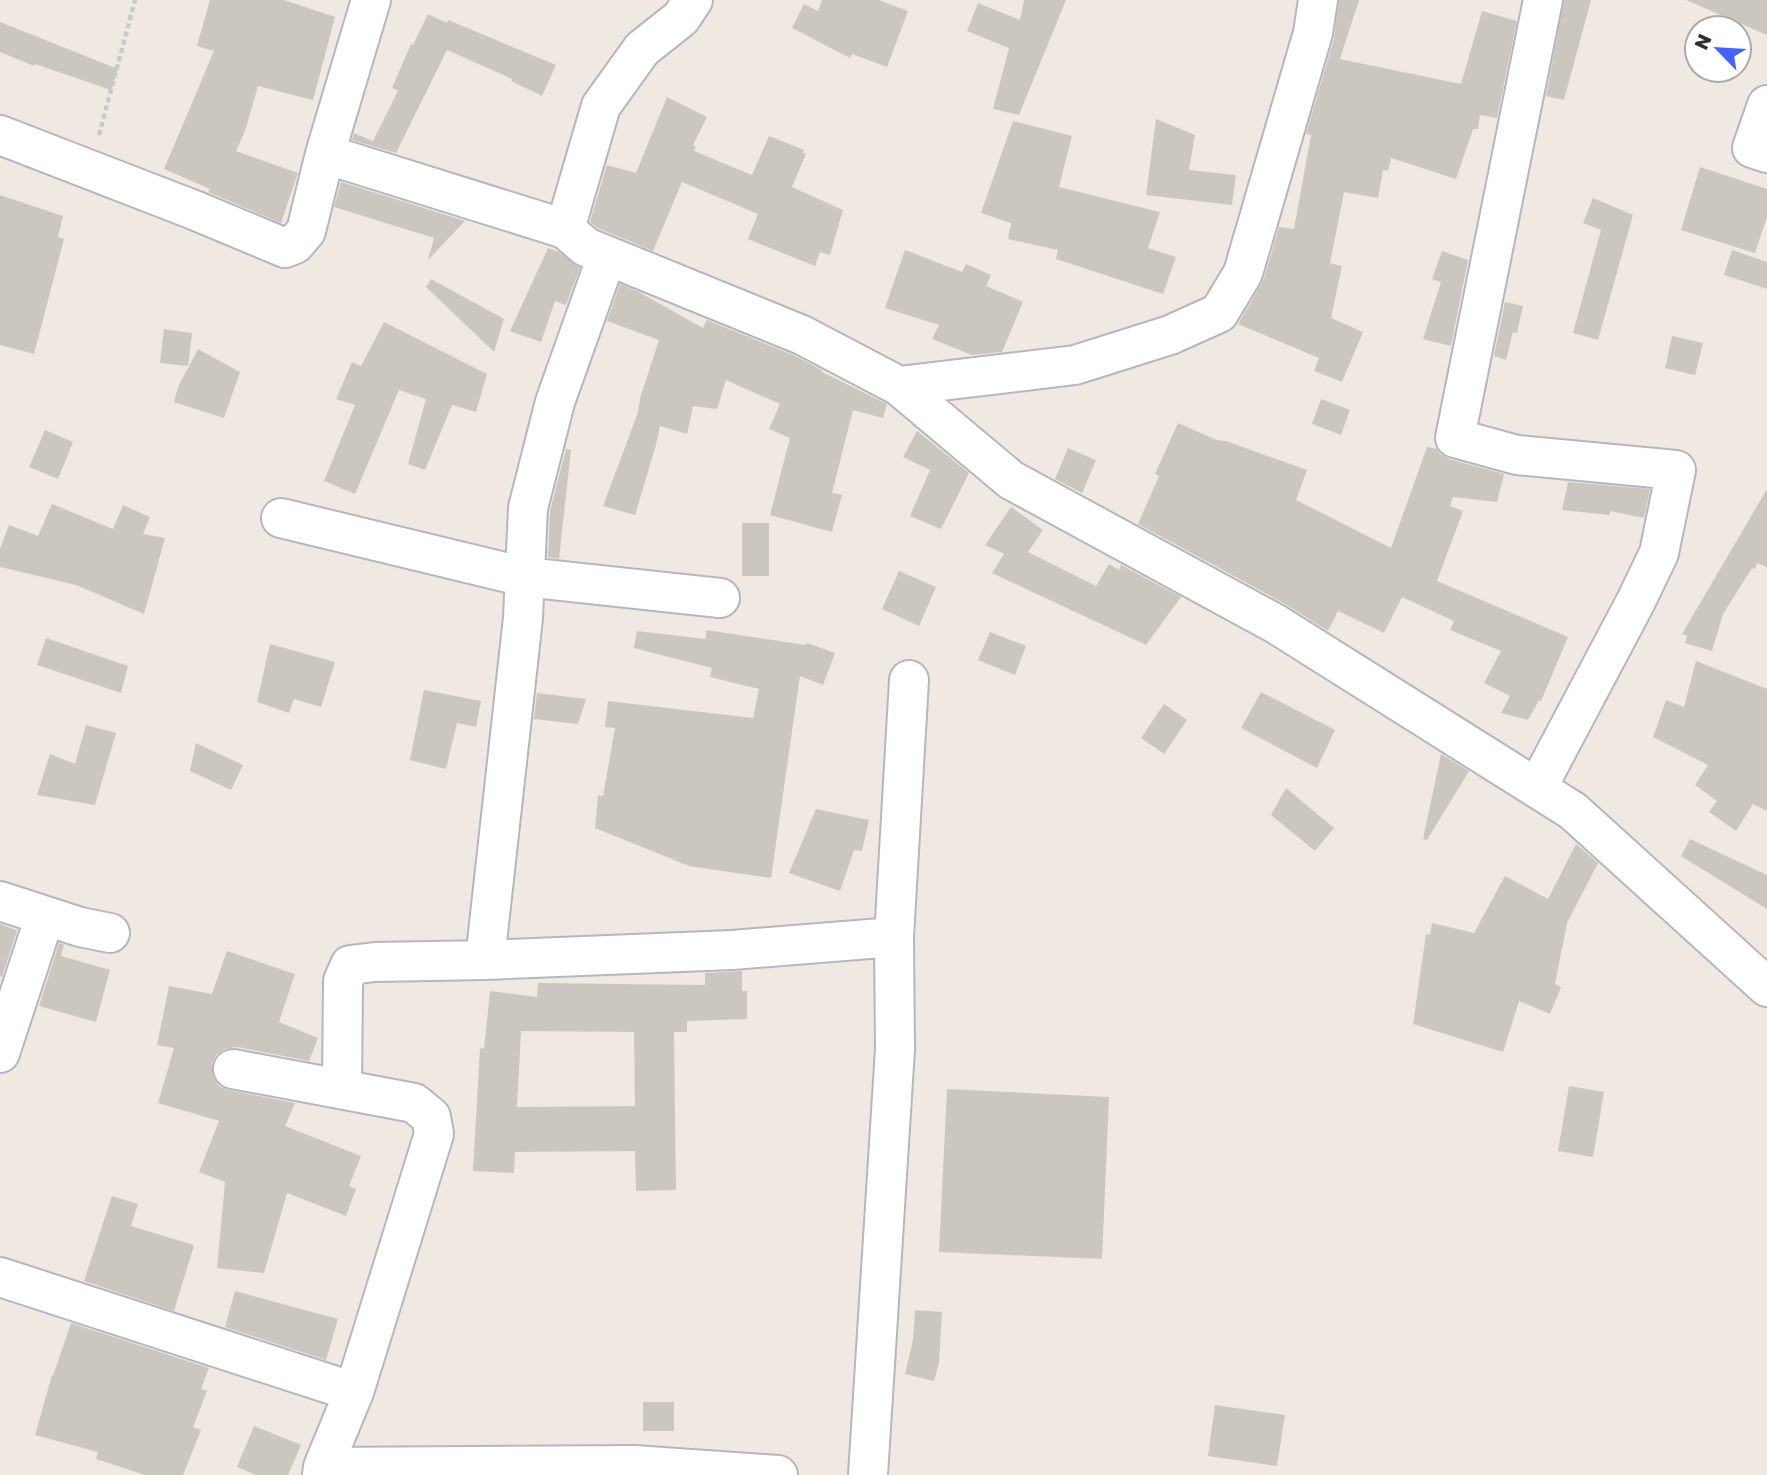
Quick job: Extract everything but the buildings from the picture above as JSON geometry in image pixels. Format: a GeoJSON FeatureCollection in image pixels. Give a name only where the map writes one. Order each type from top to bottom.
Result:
{"type":"FeatureCollection","features":[{"type":"Feature","properties":{"kind":"street"},"geometry":{"type":"LineString","coordinates":[[0,135],[285,248],[295,244],[306,231],[325,154],[370,0]]}},
{"type":"Feature","properties":{"kind":"street"},"geometry":{"type":"LineString","coordinates":[[565,229],[601,106],[642,49],[681,18],[693,0]]}},
{"type":"Feature","properties":{"kind":"street"},"geometry":{"type":"LineString","coordinates":[[899,386],[1075,365],[1170,335],[1219,313],[1243,273],[1313,33],[1318,0]]}},
{"type":"Feature","properties":{"kind":"street"},"geometry":{"type":"LineString","coordinates":[[1537,788],[1659,553],[1676,470],[1517,455],[1455,438],[1544,0]]}},
{"type":"Feature","properties":{"kind":"street"},"geometry":{"type":"LineString","coordinates":[[1767,106],[1752,148],[1767,153]]}},
{"type":"Feature","properties":{"kind":"street"},"geometry":{"type":"LineString","coordinates":[[325,154],[565,229],[586,247],[802,335],[899,386],[1011,480],[1276,624],[1573,811],[1767,986]]}},
{"type":"Feature","properties":{"kind":"street"},"geometry":{"type":"LineString","coordinates":[[485,960],[523,618],[528,508],[555,402],[607,256]]}},
{"type":"Feature","properties":{"kind":"street"},"geometry":{"type":"LineString","coordinates":[[281,517],[525,578],[720,598]]}},
{"type":"Feature","properties":{"kind":"street"},"geometry":{"type":"LineString","coordinates":[[868,1475],[895,1049],[894,937],[909,680]]}},
{"type":"Feature","properties":{"kind":"street"},"geometry":{"type":"LineString","coordinates":[[0,901],[79,928],[110,933]]}},
{"type":"Feature","properties":{"kind":"street"},"geometry":{"type":"LineString","coordinates":[[0,1053],[45,916]]}},
{"type":"Feature","properties":{"kind":"street"},"geometry":{"type":"LineString","coordinates":[[342,1089],[344,981],[351,965],[375,961],[485,960],[732,950],[894,937]]}},
{"type":"Feature","properties":{"kind":"street"},"geometry":{"type":"LineString","coordinates":[[233,1069],[414,1103],[431,1117],[434,1134],[354,1392],[323,1471],[634,1465],[778,1475]]}},
{"type":"Feature","properties":{"kind":"street"},"geometry":{"type":"LineString","coordinates":[[0,1277],[354,1392]]}},
{"type":"Feature","properties":{"kind":"path"},"geometry":{"type":"LineString","coordinates":[[89,170],[135,0]]}}]}
